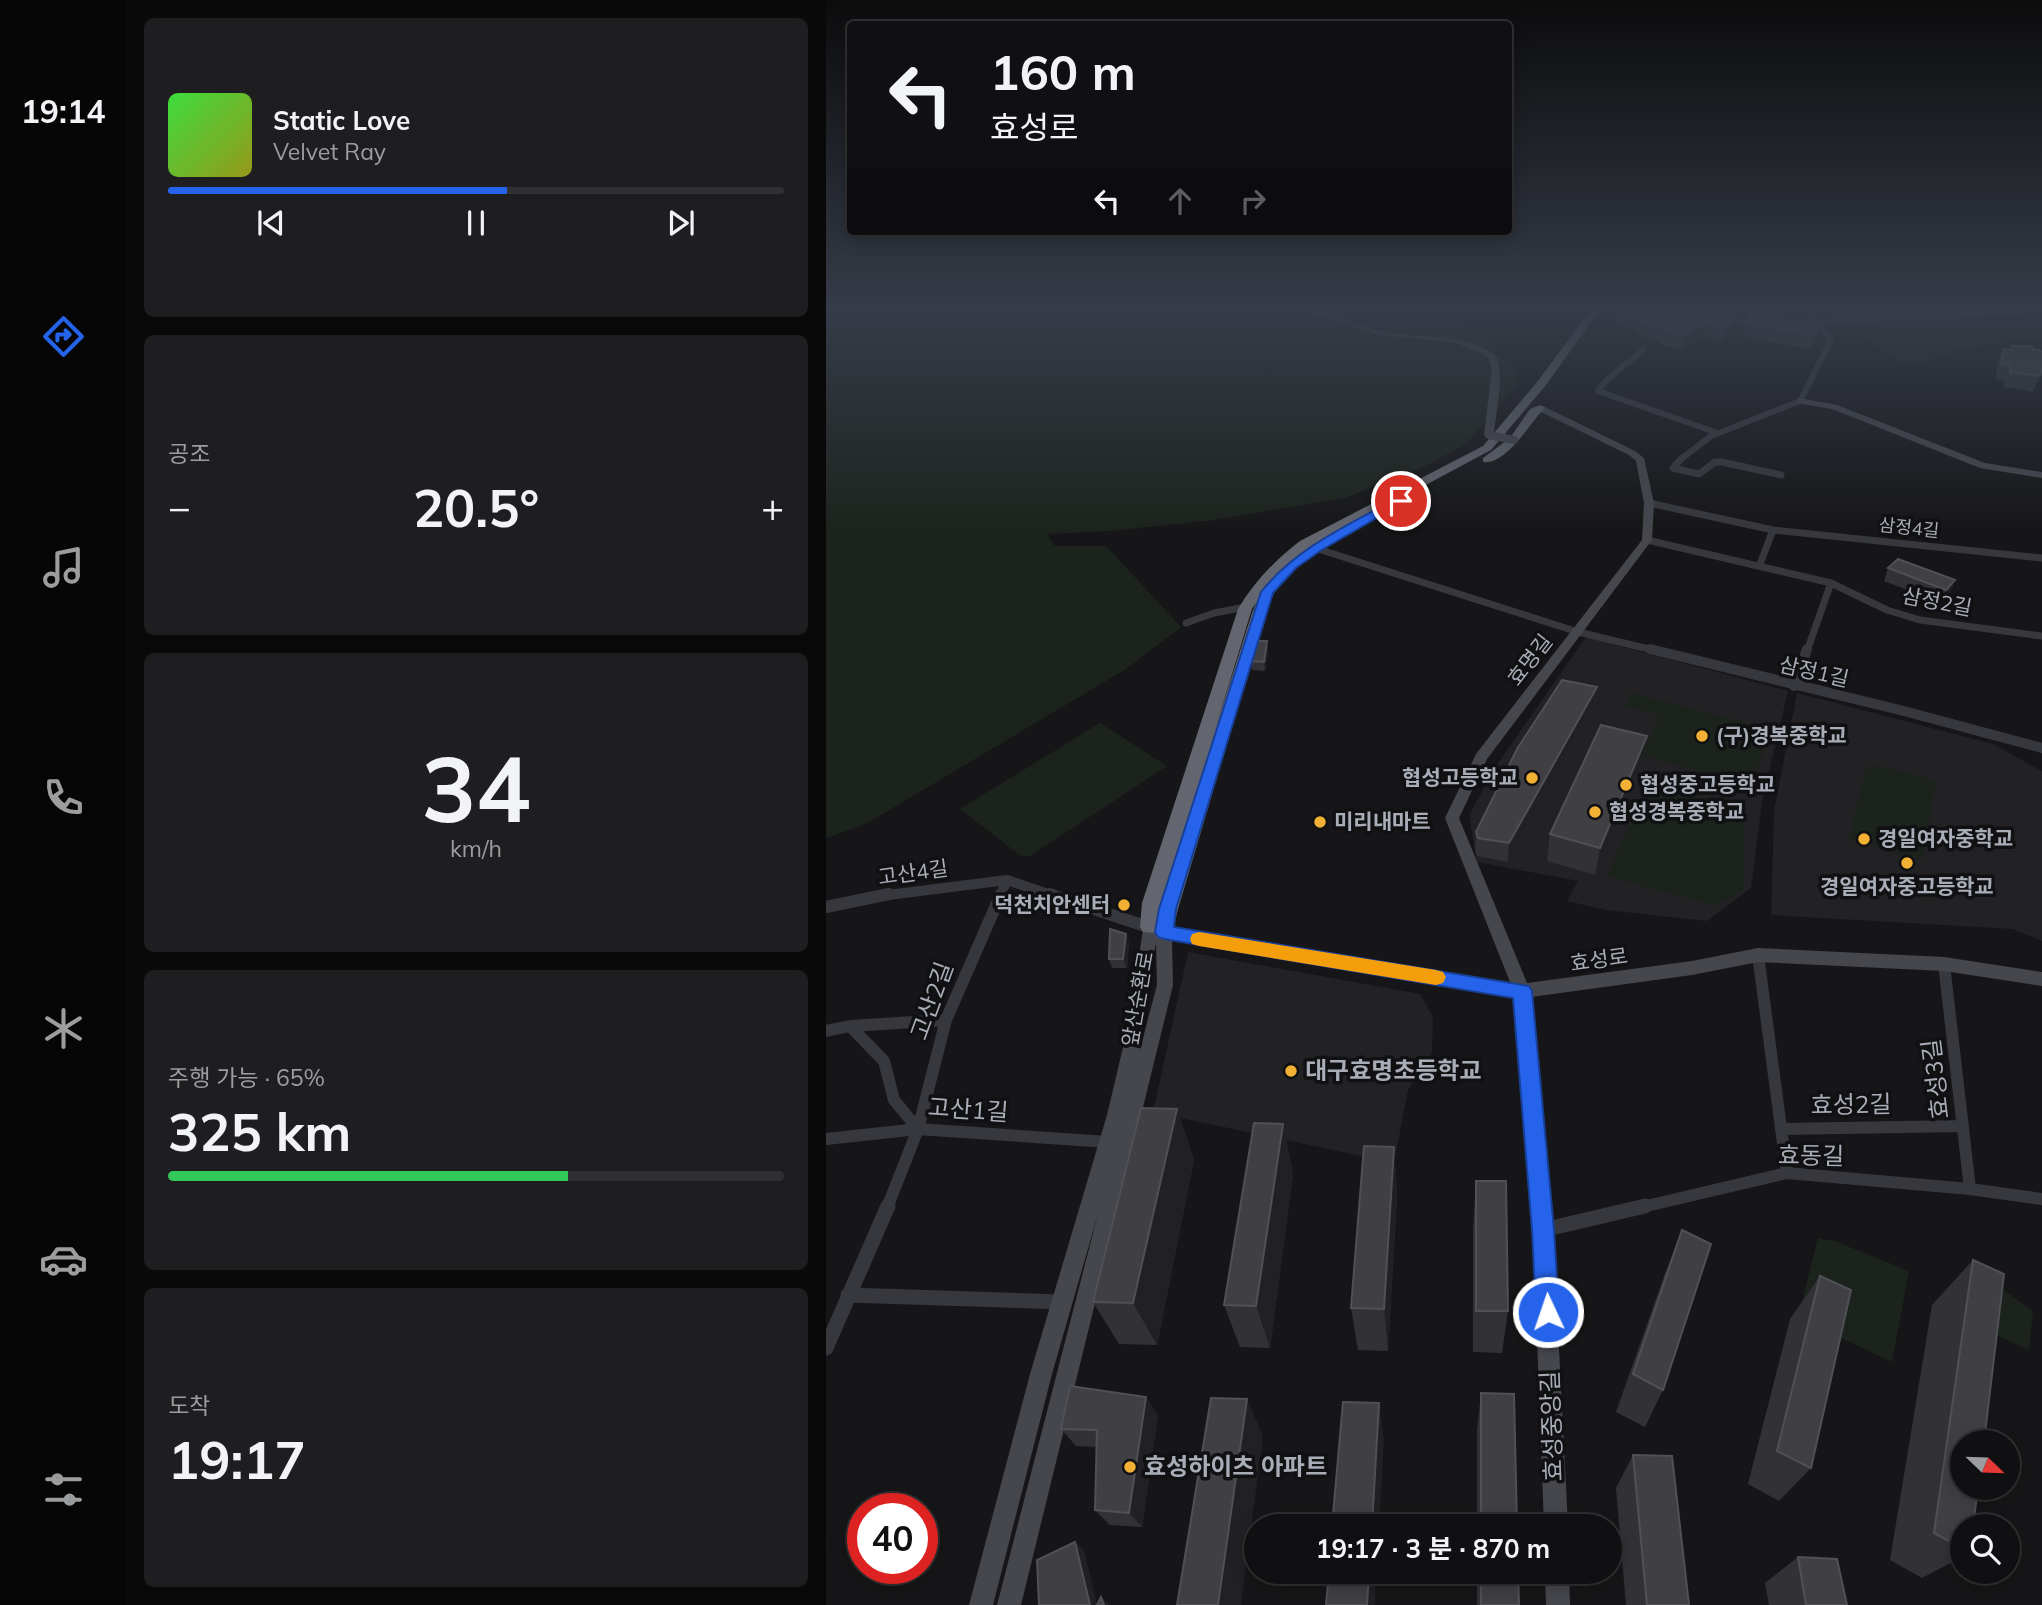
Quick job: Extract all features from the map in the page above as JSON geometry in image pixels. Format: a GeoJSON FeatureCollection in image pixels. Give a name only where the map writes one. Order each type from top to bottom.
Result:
{"type":"FeatureCollection","features":[{"type":"Feature","properties":{"kind":"highway","name":"앞산순환로"},"geometry":{"type":"LineString","coordinates":[[1157,930],[1152,903],[1246,607],[1263,581],[1287,557],[1321,542],[1484,455],[1546,383]]}},
{"type":"Feature","properties":{"kind":"highway"},"geometry":{"type":"LineString","coordinates":[[1321,542],[1376,521],[1498,453],[1514,440],[1539,408]]}},
{"type":"Feature","properties":{"kind":"highway"},"geometry":{"type":"LineString","coordinates":[[1321,542],[1333,526],[1457,459],[1489,435]]}},
{"type":"Feature","properties":{"kind":"highway","name":"앞산순환로"},"geometry":{"type":"LineString","coordinates":[[1157,930],[1168,909],[1267,592],[1321,542]]}},
{"type":"Feature","properties":{"kind":"street"},"geometry":{"type":"LineString","coordinates":[[1495,383],[1489,435],[1514,440]]}},
{"type":"Feature","properties":{"kind":"street"},"geometry":{"type":"LineString","coordinates":[[1602,383],[1598,391],[1615,399],[1715,432]]}},
{"type":"Feature","properties":{"kind":"street"},"geometry":{"type":"LineString","coordinates":[[1782,475],[1722,462],[1715,462],[1699,474],[1673,468],[1696,443],[1715,432],[1790,407],[1800,401],[1809,383]]}},
{"type":"Feature","properties":{"kind":"street"},"geometry":{"type":"LineString","coordinates":[[1800,401],[1833,407],[1983,466],[2042,475]]}},
{"type":"Feature","properties":{"kind":"street"},"geometry":{"type":"LineString","coordinates":[[1539,408],[1632,453],[1641,460],[1649,503],[1647,540]]}},
{"type":"Feature","properties":{"kind":"street","name":"삼정4길"},"geometry":{"type":"LineString","coordinates":[[1649,503],[1773,530],[2042,558]]}},
{"type":"Feature","properties":{"kind":"street"},"geometry":{"type":"LineString","coordinates":[[1760,564],[1773,530]]}},
{"type":"Feature","properties":{"kind":"street","name":"삼정2길"},"geometry":{"type":"LineString","coordinates":[[1647,540],[1760,564],[1831,583],[1887,610],[1920,620],[2042,636]]}},
{"type":"Feature","properties":{"kind":"street","name":"효명길"},"geometry":{"type":"LineString","coordinates":[[1522,991],[1452,818],[1481,757],[1647,540]]}},
{"type":"Feature","properties":{"kind":"street","name":"삼정1길"},"geometry":{"type":"LineString","coordinates":[[1321,542],[1578,632],[1904,711],[2042,748]]}},
{"type":"Feature","properties":{"kind":"street"},"geometry":{"type":"LineString","coordinates":[[1794,686],[1831,583]]}},
{"type":"Feature","properties":{"kind":"street"},"geometry":{"type":"LineString","coordinates":[[1186,623],[1214,613],[1246,607]]}},
{"type":"Feature","properties":{"kind":"street"},"geometry":{"type":"LineString","coordinates":[[1007,880],[1157,930]]}},
{"type":"Feature","properties":{"kind":"street","name":"고산4길"},"geometry":{"type":"LineString","coordinates":[[826,907],[889,894],[1007,880]]}},
{"type":"Feature","properties":{"kind":"street","name":"고산2길"},"geometry":{"type":"LineString","coordinates":[[826,1348],[897,1185],[918,1129],[946,1020],[1007,880]]}},
{"type":"Feature","properties":{"kind":"street","name":"효성로"},"geometry":{"type":"LineString","coordinates":[[1157,930],[1522,991],[1692,968],[1758,955],[1944,964],[2042,979]]}},
{"type":"Feature","properties":{"kind":"street","name":"앞산순환로"},"geometry":{"type":"LineString","coordinates":[[981,1605],[1108,1142],[1157,930]]}},
{"type":"Feature","properties":{"kind":"street","name":"앞산순환로"},"geometry":{"type":"LineString","coordinates":[[1009,1605],[1165,985],[1157,930]]}},
{"type":"Feature","properties":{"kind":"street","name":"효성2길"},"geometry":{"type":"LineString","coordinates":[[1758,955],[1787,1173]]}},
{"type":"Feature","properties":{"kind":"street","name":"효성3길"},"geometry":{"type":"LineString","coordinates":[[1944,964],[1970,1189]]}},
{"type":"Feature","properties":{"kind":"street","name":"효성중앙길"},"geometry":{"type":"LineString","coordinates":[[1522,991],[1543,1230],[1555,1514]]}},
{"type":"Feature","properties":{"kind":"street"},"geometry":{"type":"LineString","coordinates":[[826,1031],[946,1020]]}},
{"type":"Feature","properties":{"kind":"street"},"geometry":{"type":"LineString","coordinates":[[850,1027],[884,1061],[894,1100],[918,1129]]}},
{"type":"Feature","properties":{"kind":"street","name":"효성2길"},"geometry":{"type":"LineString","coordinates":[[1781,1129],[1963,1126]]}},
{"type":"Feature","properties":{"kind":"street","name":"고산1길"},"geometry":{"type":"LineString","coordinates":[[826,1139],[918,1129],[1108,1142]]}},
{"type":"Feature","properties":{"kind":"street","name":"효동길"},"geometry":{"type":"LineString","coordinates":[[1543,1230],[1787,1173],[1970,1189],[2042,1199]]}},
{"type":"Feature","properties":{"kind":"street"},"geometry":{"type":"LineString","coordinates":[[848,1295],[1062,1302]]}},
{"type":"Feature","properties":{"kind":"street"},"geometry":{"type":"LineString","coordinates":[[1557,1584],[1558,1605]]}},
{"type":"Feature","properties":{"kind":"shaded area"},"geometry":{"type":"Polygon","coordinates":[[[826,383],[1517,383],[1467,443],[1428,465],[1345,498],[1214,520],[1110,531],[1047,534],[1055,546],[1106,546],[1181,627],[1126,669],[866,824],[826,838],[826,383]]]}},
{"type":"Feature","properties":{"kind":"shaded area","name":"협성중고등학교"},"geometry":{"type":"Polygon","coordinates":[[[1586,637],[1788,691],[1762,803],[1751,888],[1707,921],[1606,910],[1567,901],[1578,881],[1477,862],[1469,815],[1496,766],[1586,637]]]}},
{"type":"Feature","properties":{"kind":"shaded area"},"geometry":{"type":"Polygon","coordinates":[[[1632,693],[1770,729],[1752,786],[1642,755],[1660,716],[1625,706],[1632,693]]]}},
{"type":"Feature","properties":{"kind":"shaded area","name":"경일여자중고등학교"},"geometry":{"type":"Polygon","coordinates":[[[1797,693],[1993,744],[2042,771],[2042,941],[2013,929],[1771,915],[1774,811],[1797,693]]]}},
{"type":"Feature","properties":{"kind":"shaded area"},"geometry":{"type":"Polygon","coordinates":[[[1100,723],[1167,766],[1030,856],[1021,856],[960,809],[1100,723]]]}},
{"type":"Feature","properties":{"kind":"shaded area"},"geometry":{"type":"Polygon","coordinates":[[[1880,766],[1936,781],[1923,861],[1849,839],[1866,767],[1880,766]]]}},
{"type":"Feature","properties":{"kind":"shaded area"},"geometry":{"type":"Polygon","coordinates":[[[1649,784],[1744,811],[1744,889],[1716,906],[1607,876],[1649,784]]]}},
{"type":"Feature","properties":{"kind":"shaded area","name":"대구효명초등학교"},"geometry":{"type":"Polygon","coordinates":[[[1188,952],[1420,994],[1433,1017],[1432,1052],[1408,1090],[1394,1163],[1153,1112],[1188,952]]]}},
{"type":"Feature","properties":{"kind":"shaded area"},"geometry":{"type":"Polygon","coordinates":[[[1818,1238],[1837,1242],[1909,1271],[1892,1362],[1798,1317],[1818,1238]]]}},
{"type":"Feature","properties":{"kind":"shaded area"},"geometry":{"type":"Polygon","coordinates":[[[2002,1289],[2033,1311],[2029,1350],[1966,1321],[2002,1289]]]}},
{"type":"Feature","properties":{"kind":"building"},"geometry":{"type":"Polygon","coordinates":[[[1898,559],[1955,580],[1946,590],[1888,568],[1898,559]]]}},
{"type":"Feature","properties":{"kind":"building"},"geometry":{"type":"Polygon","coordinates":[[[1257,641],[1267,641],[1264,662],[1251,661],[1257,641]]]}},
{"type":"Feature","properties":{"kind":"building","name":"협성고등학교"},"geometry":{"type":"Polygon","coordinates":[[[1562,680],[1597,687],[1509,843],[1478,838],[1476,832],[1517,749],[1562,680]]]}},
{"type":"Feature","properties":{"kind":"building","name":"협성경복중학교"},"geometry":{"type":"Polygon","coordinates":[[[1601,725],[1647,736],[1600,848],[1550,834],[1601,725]]]}},
{"type":"Feature","properties":{"kind":"building"},"geometry":{"type":"Polygon","coordinates":[[[1110,929],[1126,934],[1123,959],[1109,959],[1110,929]]]}},
{"type":"Feature","properties":{"kind":"building"},"geometry":{"type":"Polygon","coordinates":[[[1141,1108],[1177,1109],[1133,1303],[1093,1302],[1141,1108]]]}},
{"type":"Feature","properties":{"kind":"building"},"geometry":{"type":"Polygon","coordinates":[[[1254,1123],[1283,1124],[1256,1306],[1224,1305],[1254,1123]]]}},
{"type":"Feature","properties":{"kind":"building"},"geometry":{"type":"Polygon","coordinates":[[[1364,1146],[1394,1147],[1384,1309],[1351,1308],[1364,1146]]]}},
{"type":"Feature","properties":{"kind":"building"},"geometry":{"type":"Polygon","coordinates":[[[1476,1181],[1506,1181],[1508,1311],[1476,1311],[1476,1181]]]}},
{"type":"Feature","properties":{"kind":"building"},"geometry":{"type":"Polygon","coordinates":[[[1682,1230],[1711,1244],[1663,1390],[1633,1374],[1682,1230]]]}},
{"type":"Feature","properties":{"kind":"building"},"geometry":{"type":"Polygon","coordinates":[[[1973,1260],[2004,1274],[1985,1430],[1950,1430],[1950,1500],[1976,1500],[1975,1514],[1950,1514],[1950,1542],[1934,1533],[1973,1260]]]}},
{"type":"Feature","properties":{"kind":"building"},"geometry":{"type":"Polygon","coordinates":[[[1820,1276],[1851,1290],[1811,1468],[1777,1451],[1820,1276]]]}},
{"type":"Feature","properties":{"kind":"building"},"geometry":{"type":"Polygon","coordinates":[[[1070,1386],[1146,1397],[1129,1513],[1095,1510],[1097,1430],[1061,1429],[1070,1386]]]}},
{"type":"Feature","properties":{"kind":"building"},"geometry":{"type":"Polygon","coordinates":[[[1481,1393],[1514,1394],[1517,1514],[1481,1514],[1481,1393]]]}},
{"type":"Feature","properties":{"kind":"building"},"geometry":{"type":"Polygon","coordinates":[[[1211,1398],[1247,1399],[1218,1605],[1177,1605],[1211,1398]]]}},
{"type":"Feature","properties":{"kind":"building"},"geometry":{"type":"Polygon","coordinates":[[[1343,1402],[1379,1403],[1373,1514],[1333,1514],[1343,1402]]]}},
{"type":"Feature","properties":{"kind":"building"},"geometry":{"type":"Polygon","coordinates":[[[1633,1455],[1672,1456],[1689,1605],[1647,1605],[1633,1455]]]}},
{"type":"Feature","properties":{"kind":"building"},"geometry":{"type":"Polygon","coordinates":[[[1075,1542],[1090,1605],[1039,1605],[1037,1560],[1075,1542]]]}},
{"type":"Feature","properties":{"kind":"building"},"geometry":{"type":"Polygon","coordinates":[[[1798,1557],[1837,1559],[1847,1605],[1806,1605],[1798,1557]]]}},
{"type":"Feature","properties":{"kind":"building"},"geometry":{"type":"Polygon","coordinates":[[[1328,1584],[1368,1584],[1367,1605],[1326,1605],[1328,1584]]]}},
{"type":"Feature","properties":{"kind":"building"},"geometry":{"type":"Polygon","coordinates":[[[1481,1584],[1518,1584],[1519,1605],[1481,1605],[1481,1584]]]}},
{"type":"Feature","properties":{"kind":"slow traffic"},"geometry":{"type":"LineString","coordinates":[[1199,939],[1436,977]]}},
{"type":"Feature","properties":{"kind":"place","name":"(구)경복중학교"},"geometry":{"type":"Point","coordinates":[1702,736]}},
{"type":"Feature","properties":{"kind":"place","name":"협성고등학교"},"geometry":{"type":"Point","coordinates":[1532,778]}},
{"type":"Feature","properties":{"kind":"place","name":"협성중고등학교"},"geometry":{"type":"Point","coordinates":[1626,785]}},
{"type":"Feature","properties":{"kind":"place","name":"협성경복중학교"},"geometry":{"type":"Point","coordinates":[1595,812]}},
{"type":"Feature","properties":{"kind":"place","name":"미리내마트"},"geometry":{"type":"Point","coordinates":[1320,822]}},
{"type":"Feature","properties":{"kind":"place","name":"경일여자중학교"},"geometry":{"type":"Point","coordinates":[1864,839]}},
{"type":"Feature","properties":{"kind":"place","name":"경일여자중고등학교"},"geometry":{"type":"Point","coordinates":[1907,863]}},
{"type":"Feature","properties":{"kind":"place","name":"덕천치안센터"},"geometry":{"type":"Point","coordinates":[1124,905]}},
{"type":"Feature","properties":{"kind":"place","name":"대구효명초등학교"},"geometry":{"type":"Point","coordinates":[1291,1071]}},
{"type":"Feature","properties":{"kind":"place","name":"효성하이츠 아파트"},"geometry":{"type":"Point","coordinates":[1130,1467]}},
{"type":"Feature","properties":{"kind":"route"},"geometry":{"type":"LineString","coordinates":[[1401,501],[1315,548],[1292,566],[1267,592],[1168,909],[1164,932],[1522,991],[1548,1312]]}}]}
